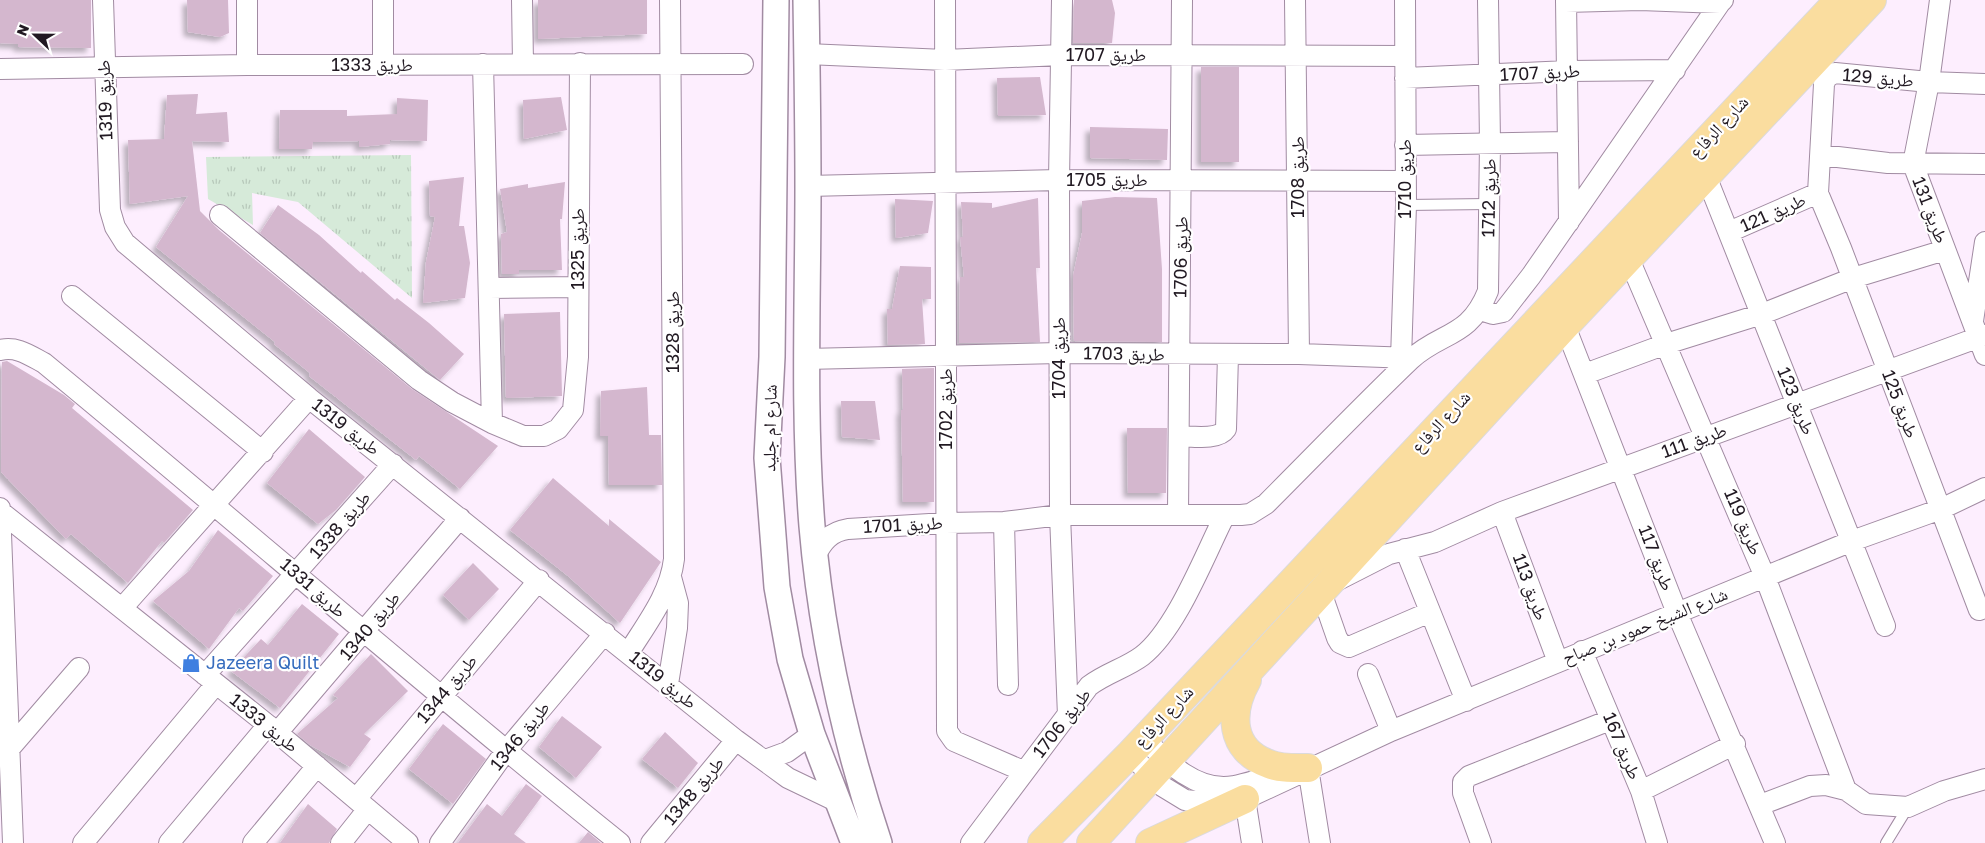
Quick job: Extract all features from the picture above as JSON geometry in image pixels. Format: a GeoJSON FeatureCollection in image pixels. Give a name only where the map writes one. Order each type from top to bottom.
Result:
{"type":"FeatureCollection","features":[{"type":"Feature","properties":{"kind":"main road","name":"شارع الرفاع"},"geometry":{"type":"LineString","coordinates":[[1042,843],[1137,746],[1839,0]]}},
{"type":"Feature","properties":{"kind":"main road","name":"شارع الرفاع"},"geometry":{"type":"LineString","coordinates":[[1091,843],[1565,326],[1872,0]]}},
{"type":"Feature","properties":{"kind":"main road"},"geometry":{"type":"LineString","coordinates":[[1260,658],[1236,701],[1236,727],[1240,740],[1248,750],[1270,765],[1308,768]]}},
{"type":"Feature","properties":{"kind":"main road"},"geometry":{"type":"LineString","coordinates":[[1150,843],[1245,799]]}},
{"type":"Feature","properties":{"kind":"street","name":"طريق 1319"},"geometry":{"type":"LineString","coordinates":[[103,0],[110,210],[119,236],[309,398],[629,652],[736,740],[804,787],[838,802]]}},
{"type":"Feature","properties":{"kind":"street"},"geometry":{"type":"LineString","coordinates":[[247,0],[247,65]]}},
{"type":"Feature","properties":{"kind":"street"},"geometry":{"type":"LineString","coordinates":[[382,65],[383,0]]}},
{"type":"Feature","properties":{"kind":"street"},"geometry":{"type":"LineString","coordinates":[[522,0],[522,63]]}},
{"type":"Feature","properties":{"kind":"street","name":"طريق 1328"},"geometry":{"type":"LineString","coordinates":[[629,652],[664,595],[671,577],[674,549],[670,0]]}},
{"type":"Feature","properties":{"kind":"street","name":"شارع ام جليد"},"geometry":{"type":"LineString","coordinates":[[776,0],[772,347],[767,458],[777,587],[790,659],[812,734],[854,843]]}},
{"type":"Feature","properties":{"kind":"street","name":"شارع ام جليد"},"geometry":{"type":"LineString","coordinates":[[806,0],[808,186],[806,358],[808,468],[815,556],[830,653],[849,742],[879,843]]}},
{"type":"Feature","properties":{"kind":"street","name":"طريق 1702"},"geometry":{"type":"LineString","coordinates":[[945,0],[948,731],[954,741],[1024,771]]}},
{"type":"Feature","properties":{"kind":"street","name":"طريق 1704"},"geometry":{"type":"LineString","coordinates":[[1062,0],[1059,180],[1060,515],[1068,716]]}},
{"type":"Feature","properties":{"kind":"street","name":"طريق 1706"},"geometry":{"type":"LineString","coordinates":[[1178,514],[1182,0]]}},
{"type":"Feature","properties":{"kind":"street","name":"طريق 1708"},"geometry":{"type":"LineString","coordinates":[[1295,0],[1299,181],[1299,354]]}},
{"type":"Feature","properties":{"kind":"street","name":"طريق 1710"},"geometry":{"type":"LineString","coordinates":[[1405,0],[1406,358]]}},
{"type":"Feature","properties":{"kind":"street","name":"طريق 1712"},"geometry":{"type":"LineString","coordinates":[[1225,515],[1250,514],[1266,504],[1406,358],[1465,326],[1480,310],[1488,291],[1490,143],[1488,0]]}},
{"type":"Feature","properties":{"kind":"street","name":"طريق 131"},"geometry":{"type":"LineString","coordinates":[[1940,0],[1930,82],[1913,164],[1980,337]]}},
{"type":"Feature","properties":{"kind":"street"},"geometry":{"type":"LineString","coordinates":[[1569,222],[1566,1],[1721,2]]}},
{"type":"Feature","properties":{"kind":"street"},"geometry":{"type":"LineString","coordinates":[[1480,310],[1493,314],[1504,312],[1569,222],[1721,2]]}},
{"type":"Feature","properties":{"kind":"street","name":"طريق 1707"},"geometry":{"type":"LineString","coordinates":[[806,54],[945,60],[1061,55],[1405,56]]}},
{"type":"Feature","properties":{"kind":"street","name":"طريق 1325"},"geometry":{"type":"LineString","coordinates":[[492,423],[523,436],[544,436],[558,429],[573,410],[578,357],[580,63]]}},
{"type":"Feature","properties":{"kind":"street"},"geometry":{"type":"LineString","coordinates":[[220,215],[419,380],[452,402],[492,423],[483,64]]}},
{"type":"Feature","properties":{"kind":"street","name":"طريق 1333"},"geometry":{"type":"LineString","coordinates":[[0,70],[247,65],[743,64]]}},
{"type":"Feature","properties":{"kind":"street","name":"طريق 1707"},"geometry":{"type":"LineString","coordinates":[[1405,78],[1488,76],[1568,71],[1675,70]]}},
{"type":"Feature","properties":{"kind":"street","name":"طريق 129"},"geometry":{"type":"LineString","coordinates":[[1818,193],[1824,84],[1827,78],[1835,73],[1930,82],[1985,84]]}},
{"type":"Feature","properties":{"kind":"street"},"geometry":{"type":"LineString","coordinates":[[1405,145],[1568,142]]}},
{"type":"Feature","properties":{"kind":"street"},"geometry":{"type":"LineString","coordinates":[[1821,155],[1913,164],[1985,164]]}},
{"type":"Feature","properties":{"kind":"street","name":"طريق 123"},"geometry":{"type":"LineString","coordinates":[[1706,176],[1798,403],[1884,626]]}},
{"type":"Feature","properties":{"kind":"street","name":"طريق 1705"},"geometry":{"type":"LineString","coordinates":[[808,186],[1059,180],[1406,181]]}},
{"type":"Feature","properties":{"kind":"street","name":"طريق 121"},"geometry":{"type":"LineString","coordinates":[[1729,232],[1818,193]]}},
{"type":"Feature","properties":{"kind":"street","name":"طريق 125"},"geometry":{"type":"LineString","coordinates":[[1818,193],[1853,278],[1980,610],[1985,608]]}},
{"type":"Feature","properties":{"kind":"street"},"geometry":{"type":"LineString","coordinates":[[1980,337],[1985,242]]}},
{"type":"Feature","properties":{"kind":"street"},"geometry":{"type":"LineString","coordinates":[[1585,374],[1666,344],[1762,314],[1853,278],[1945,250]]}},
{"type":"Feature","properties":{"kind":"street","name":"طريق 119"},"geometry":{"type":"LineString","coordinates":[[1629,259],[1707,436],[1765,577],[1846,790]]}},
{"type":"Feature","properties":{"kind":"street"},"geometry":{"type":"LineString","coordinates":[[489,288],[578,287]]}},
{"type":"Feature","properties":{"kind":"street"},"geometry":{"type":"LineString","coordinates":[[72,296],[263,452]]}},
{"type":"Feature","properties":{"kind":"street","name":"طريق 117"},"geometry":{"type":"LineString","coordinates":[[1565,326],[1622,467],[1677,613],[1735,744],[1775,843]]}},
{"type":"Feature","properties":{"kind":"street","name":"طريق 111"},"geometry":{"type":"LineString","coordinates":[[1324,589],[1389,554],[1435,542],[1502,512],[1980,337]]}},
{"type":"Feature","properties":{"kind":"street","name":"طريق 1331"},"geometry":{"type":"LineString","coordinates":[[0,350],[9,348],[23,351],[44,363],[297,574],[505,752],[620,843]]}},
{"type":"Feature","properties":{"kind":"street","name":"طريق 1703"},"geometry":{"type":"LineString","coordinates":[[806,358],[1059,353],[1299,354],[1406,358]]}},
{"type":"Feature","properties":{"kind":"street"},"geometry":{"type":"LineString","coordinates":[[1179,436],[1216,436],[1224,433],[1226,429],[1228,355]]}},
{"type":"Feature","properties":{"kind":"street"},"geometry":{"type":"LineString","coordinates":[[123,607],[214,504],[263,452],[309,398]]}},
{"type":"Feature","properties":{"kind":"street","name":"طريق 1338"},"geometry":{"type":"LineString","coordinates":[[83,843],[297,574],[393,464]]}},
{"type":"Feature","properties":{"kind":"street","name":"شارع الشيخ حمود بن صباح"},"geometry":{"type":"LineString","coordinates":[[1159,769],[1162,786],[1186,800],[1213,803],[1245,799],[1308,768],[1391,731],[1765,577],[1941,509],[1985,488]]}},
{"type":"Feature","properties":{"kind":"street","name":"طريق 1333"},"geometry":{"type":"LineString","coordinates":[[1,510],[273,729],[408,843]]}},
{"type":"Feature","properties":{"kind":"street"},"geometry":{"type":"LineString","coordinates":[[1,510],[14,843]]}},
{"type":"Feature","properties":{"kind":"street","name":"طريق 113"},"geometry":{"type":"LineString","coordinates":[[1502,512],[1558,662]]}},
{"type":"Feature","properties":{"kind":"street","name":"طريق 1701"},"geometry":{"type":"LineString","coordinates":[[815,556],[827,537],[837,531],[946,523],[1004,522],[1060,515],[1225,515]]}},
{"type":"Feature","properties":{"kind":"street","name":"طريق 1706"},"geometry":{"type":"LineString","coordinates":[[971,843],[1090,686],[1100,678],[1143,655],[1158,639],[1183,600],[1225,515]]}},
{"type":"Feature","properties":{"kind":"street","name":"طريق 1340"},"geometry":{"type":"LineString","coordinates":[[169,843],[364,633],[460,518]]}},
{"type":"Feature","properties":{"kind":"street"},"geometry":{"type":"LineString","coordinates":[[1004,522],[1008,685]]}},
{"type":"Feature","properties":{"kind":"street"},"geometry":{"type":"LineString","coordinates":[[1405,549],[1466,701]]}},
{"type":"Feature","properties":{"kind":"street"},"geometry":{"type":"LineString","coordinates":[[668,684],[678,628],[678,603],[671,577]]}},
{"type":"Feature","properties":{"kind":"street","name":"طريق 1344"},"geometry":{"type":"LineString","coordinates":[[341,843],[362,804],[441,696],[539,580]]}},
{"type":"Feature","properties":{"kind":"street"},"geometry":{"type":"LineString","coordinates":[[1324,589],[1337,638],[1340,643],[1349,647],[1430,612]]}},
{"type":"Feature","properties":{"kind":"street","name":"طريق 1346"},"geometry":{"type":"LineString","coordinates":[[440,843],[505,752],[605,633]]}},
{"type":"Feature","properties":{"kind":"street","name":"طريق 167"},"geometry":{"type":"LineString","coordinates":[[1582,651],[1641,791],[1657,843]]}},
{"type":"Feature","properties":{"kind":"street"},"geometry":{"type":"LineString","coordinates":[[10,748],[79,668]]}},
{"type":"Feature","properties":{"kind":"street"},"geometry":{"type":"LineString","coordinates":[[1368,674],[1391,731]]}},
{"type":"Feature","properties":{"kind":"street"},"geometry":{"type":"LineString","coordinates":[[1481,843],[1463,793],[1463,782],[1469,776],[1610,720]]}},
{"type":"Feature","properties":{"kind":"street"},"geometry":{"type":"LineString","coordinates":[[765,760],[787,752],[812,734]]}},
{"type":"Feature","properties":{"kind":"street","name":"طريق 1348"},"geometry":{"type":"LineString","coordinates":[[651,843],[736,740]]}},
{"type":"Feature","properties":{"kind":"street"},"geometry":{"type":"LineString","coordinates":[[1641,791],[1735,744]]}},
{"type":"Feature","properties":{"kind":"street","name":"شارع الشيخ حمود بن صباح"},"geometry":{"type":"LineString","coordinates":[[1137,746],[1159,769],[1220,786],[1232,787],[1308,768]]}},
{"type":"Feature","properties":{"kind":"street"},"geometry":{"type":"LineString","coordinates":[[253,843],[317,766]]}},
{"type":"Feature","properties":{"kind":"street"},"geometry":{"type":"LineString","coordinates":[[1308,768],[1320,843]]}},
{"type":"Feature","properties":{"kind":"street"},"geometry":{"type":"LineString","coordinates":[[1760,805],[1810,786],[1826,785],[1846,790],[1866,804],[1908,807],[1944,791],[1985,779]]}},
{"type":"Feature","properties":{"kind":"street"},"geometry":{"type":"LineString","coordinates":[[1245,799],[1252,843]]}},
{"type":"Feature","properties":{"kind":"lane"},"geometry":{"type":"LineString","coordinates":[[1406,205],[1488,204]]}},
{"type":"Feature","properties":{"kind":"lane"},"geometry":{"type":"LineString","coordinates":[[1886,843],[1908,807]]}},
{"type":"Feature","properties":{"kind":"green space"},"geometry":{"type":"Polygon","coordinates":[[[411,155],[412,298],[298,202],[252,193],[253,225],[208,199],[206,157],[411,155]]]}},
{"type":"Feature","properties":{"kind":"building"},"geometry":{"type":"Polygon","coordinates":[[[0,0],[91,0],[91,48],[18,47],[18,44],[0,43],[0,0]]]}},
{"type":"Feature","properties":{"kind":"building"},"geometry":{"type":"Polygon","coordinates":[[[187,0],[228,0],[229,33],[220,37],[188,32],[187,0]]]}},
{"type":"Feature","properties":{"kind":"building"},"geometry":{"type":"Polygon","coordinates":[[[538,0],[647,0],[647,34],[538,39],[538,0]]]}},
{"type":"Feature","properties":{"kind":"building"},"geometry":{"type":"Polygon","coordinates":[[[1074,0],[1112,0],[1115,13],[1112,43],[1073,43],[1074,0]]]}},
{"type":"Feature","properties":{"kind":"building"},"geometry":{"type":"Polygon","coordinates":[[[1201,67],[1239,67],[1239,162],[1201,162],[1201,67]]]}},
{"type":"Feature","properties":{"kind":"building"},"geometry":{"type":"Polygon","coordinates":[[[1040,77],[1046,115],[998,116],[997,78],[1040,77]]]}},
{"type":"Feature","properties":{"kind":"building"},"geometry":{"type":"Polygon","coordinates":[[[198,94],[196,114],[227,112],[229,142],[192,141],[200,211],[219,230],[412,389],[498,446],[460,489],[419,456],[416,460],[309,376],[310,373],[274,344],[275,342],[156,247],[188,196],[130,204],[128,140],[164,139],[167,95],[198,94]]]}},
{"type":"Feature","properties":{"kind":"building"},"geometry":{"type":"Polygon","coordinates":[[[561,97],[567,130],[524,139],[523,100],[561,97]]]}},
{"type":"Feature","properties":{"kind":"building"},"geometry":{"type":"Polygon","coordinates":[[[397,98],[428,100],[427,141],[390,140],[390,144],[359,147],[359,141],[313,142],[312,149],[279,149],[280,110],[347,110],[347,116],[397,114],[397,98]]]}},
{"type":"Feature","properties":{"kind":"building"},"geometry":{"type":"Polygon","coordinates":[[[1090,127],[1168,129],[1167,160],[1090,158],[1090,127]]]}},
{"type":"Feature","properties":{"kind":"building"},"geometry":{"type":"Polygon","coordinates":[[[464,177],[459,226],[464,226],[470,263],[465,298],[423,303],[426,262],[435,217],[430,216],[429,181],[464,177]]]}},
{"type":"Feature","properties":{"kind":"building"},"geometry":{"type":"Polygon","coordinates":[[[565,182],[562,219],[560,219],[562,270],[519,270],[519,274],[502,274],[501,234],[507,232],[500,189],[528,184],[528,188],[565,182]]]}},
{"type":"Feature","properties":{"kind":"building"},"geometry":{"type":"Polygon","coordinates":[[[1115,197],[1157,198],[1162,269],[1162,342],[1074,341],[1073,276],[1082,233],[1082,201],[1115,197]]]}},
{"type":"Feature","properties":{"kind":"building"},"geometry":{"type":"Polygon","coordinates":[[[1038,198],[1040,268],[1036,268],[1040,342],[959,343],[960,277],[964,277],[960,237],[963,237],[961,202],[992,203],[992,208],[1038,198]]]}},
{"type":"Feature","properties":{"kind":"building"},"geometry":{"type":"Polygon","coordinates":[[[895,199],[933,201],[928,233],[896,238],[895,199]]]}},
{"type":"Feature","properties":{"kind":"building"},"geometry":{"type":"Polygon","coordinates":[[[278,205],[319,235],[361,273],[362,271],[395,300],[397,298],[429,323],[464,354],[440,380],[260,233],[278,205]]]}},
{"type":"Feature","properties":{"kind":"building"},"geometry":{"type":"Polygon","coordinates":[[[900,266],[931,267],[931,299],[922,299],[925,344],[888,345],[887,309],[892,309],[900,266]]]}},
{"type":"Feature","properties":{"kind":"building"},"geometry":{"type":"Polygon","coordinates":[[[560,312],[562,396],[506,398],[504,314],[560,312]]]}},
{"type":"Feature","properties":{"kind":"building"},"geometry":{"type":"Polygon","coordinates":[[[7,361],[64,395],[75,404],[72,408],[193,510],[164,543],[162,541],[128,583],[71,534],[66,539],[1,472],[2,362],[7,361]]]}},
{"type":"Feature","properties":{"kind":"building"},"geometry":{"type":"Polygon","coordinates":[[[934,368],[934,502],[903,502],[902,369],[934,368]]]}},
{"type":"Feature","properties":{"kind":"building"},"geometry":{"type":"Polygon","coordinates":[[[647,387],[649,435],[661,435],[662,485],[609,485],[608,436],[600,436],[601,391],[647,387]]]}},
{"type":"Feature","properties":{"kind":"building"},"geometry":{"type":"Polygon","coordinates":[[[841,401],[875,401],[880,440],[842,437],[841,401]]]}},
{"type":"Feature","properties":{"kind":"building"},"geometry":{"type":"Polygon","coordinates":[[[1127,428],[1167,428],[1166,493],[1128,493],[1127,428]]]}},
{"type":"Feature","properties":{"kind":"building"},"geometry":{"type":"Polygon","coordinates":[[[309,429],[365,477],[336,510],[318,524],[267,483],[309,429]]]}},
{"type":"Feature","properties":{"kind":"building"},"geometry":{"type":"Polygon","coordinates":[[[553,478],[609,526],[609,519],[661,562],[620,623],[568,576],[510,530],[553,478]]]}},
{"type":"Feature","properties":{"kind":"building"},"geometry":{"type":"Polygon","coordinates":[[[218,530],[273,576],[243,611],[239,608],[209,649],[153,601],[189,571],[218,530]]]}},
{"type":"Feature","properties":{"kind":"building"},"geometry":{"type":"Polygon","coordinates":[[[473,563],[499,589],[469,620],[443,595],[473,563]]]}},
{"type":"Feature","properties":{"kind":"building"},"geometry":{"type":"Polygon","coordinates":[[[302,604],[339,634],[280,708],[231,671],[261,639],[268,645],[302,604]]]}},
{"type":"Feature","properties":{"kind":"building"},"geometry":{"type":"Polygon","coordinates":[[[371,654],[408,691],[364,734],[371,739],[350,767],[310,745],[297,734],[338,698],[333,695],[371,654]]]}},
{"type":"Feature","properties":{"kind":"building"},"geometry":{"type":"Polygon","coordinates":[[[562,716],[602,747],[576,778],[539,747],[562,716]]]}},
{"type":"Feature","properties":{"kind":"building"},"geometry":{"type":"Polygon","coordinates":[[[443,724],[486,759],[453,804],[409,769],[443,724]]]}},
{"type":"Feature","properties":{"kind":"building"},"geometry":{"type":"Polygon","coordinates":[[[665,732],[698,763],[678,788],[642,759],[665,732]]]}},
{"type":"Feature","properties":{"kind":"building"},"geometry":{"type":"Polygon","coordinates":[[[526,784],[542,796],[514,834],[526,843],[458,843],[487,804],[502,816],[526,784]]]}},
{"type":"Feature","properties":{"kind":"building"},"geometry":{"type":"Polygon","coordinates":[[[308,804],[337,829],[329,843],[280,843],[308,804]]]}},
{"type":"Feature","properties":{"kind":"building"},"geometry":{"type":"Polygon","coordinates":[[[588,832],[601,843],[579,843],[588,832]]]}},
{"type":"Feature","properties":{"kind":"place","name":"Jazeera Quilt"},"geometry":{"type":"Point","coordinates":[191,663]}}]}
